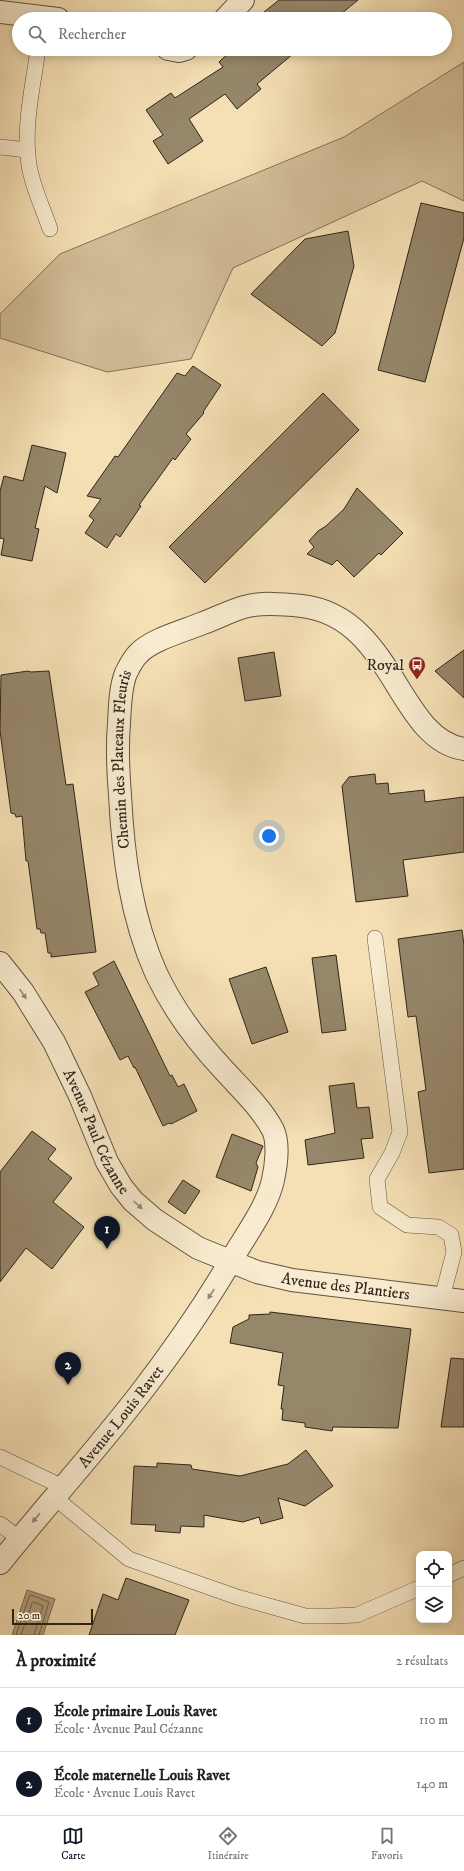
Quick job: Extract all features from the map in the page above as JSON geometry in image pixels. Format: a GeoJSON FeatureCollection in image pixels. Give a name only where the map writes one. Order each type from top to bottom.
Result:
{"type":"FeatureCollection","features":[{"type":"Feature","properties":{"kind":"street"},"geometry":{"type":"LineString","coordinates":[[232,12],[243,0]]}},
{"type":"Feature","properties":{"kind":"street"},"geometry":{"type":"LineString","coordinates":[[0,12],[12,14]]}},
{"type":"Feature","properties":{"kind":"street","name":"Chemin des Plateaux Fleuris"},"geometry":{"type":"LineString","coordinates":[[230,1261],[260,1211],[272,1182],[276,1155],[274,1132],[258,1108],[213,1058],[177,1011],[156,972],[140,929],[130,890],[121,821],[117,746],[121,695],[126,673],[137,655],[153,644],[246,606],[276,604],[306,606],[328,613],[346,622],[366,640],[382,659],[428,730],[443,742],[464,749]]}},
{"type":"Feature","properties":{"kind":"street","name":"Avenue Paul Cézanne"},"geometry":{"type":"LineString","coordinates":[[0,963],[23,992],[54,1042],[80,1096],[107,1162],[121,1186],[133,1201],[154,1220],[198,1248],[230,1261]]}},
{"type":"Feature","properties":{"kind":"street","name":"Avenue des Plantiers"},"geometry":{"type":"LineString","coordinates":[[230,1261],[257,1272],[292,1280],[464,1301]]}},
{"type":"Feature","properties":{"kind":"street","name":"Avenue Louis Ravet"},"geometry":{"type":"LineString","coordinates":[[0,1564],[139,1395],[211,1294],[230,1261]]}},
{"type":"Feature","properties":{"kind":"lane"},"geometry":{"type":"LineString","coordinates":[[37,56],[26,131],[27,150],[29,167],[50,229]]}},
{"type":"Feature","properties":{"kind":"lane"},"geometry":{"type":"LineString","coordinates":[[0,146],[27,150]]}},
{"type":"Feature","properties":{"kind":"lane"},"geometry":{"type":"LineString","coordinates":[[375,938],[400,1132],[392,1153],[377,1179],[380,1207],[407,1225],[438,1226],[451,1235],[454,1252],[442,1298]]}},
{"type":"Feature","properties":{"kind":"lane"},"geometry":{"type":"LineString","coordinates":[[0,1457],[59,1492],[129,1559],[237,1597],[305,1616],[357,1615],[416,1589]]}},
{"type":"Feature","properties":{"kind":"lane"},"geometry":{"type":"LineString","coordinates":[[0,1524],[20,1539]]}},
{"type":"Feature","properties":{"kind":"lane"},"geometry":{"type":"LineString","coordinates":[[452,1574],[464,1568]]}},
{"type":"Feature","properties":{"kind":"shaded area"},"geometry":{"type":"Polygon","coordinates":[[[464,62],[464,201],[422,181],[233,268],[191,359],[107,372],[0,338],[0,314],[60,254],[344,137],[464,62]]]}},
{"type":"Feature","properties":{"kind":"water"},"geometry":{"type":"Polygon","coordinates":[[[27,1590],[55,1599],[43,1635],[12,1635],[27,1590]]]}},
{"type":"Feature","properties":{"kind":"building"},"geometry":{"type":"Polygon","coordinates":[[[279,0],[358,0],[343,12],[264,12],[279,0]]]}},
{"type":"Feature","properties":{"kind":"building"},"geometry":{"type":"Polygon","coordinates":[[[225,56],[291,56],[257,84],[261,89],[237,109],[225,94],[189,119],[203,141],[168,164],[153,141],[163,135],[146,110],[171,93],[175,98],[223,67],[219,62],[225,56]]]}},
{"type":"Feature","properties":{"kind":"building"},"geometry":{"type":"Polygon","coordinates":[[[421,203],[464,213],[464,238],[425,382],[378,370],[421,203]]]}},
{"type":"Feature","properties":{"kind":"building"},"geometry":{"type":"Polygon","coordinates":[[[348,231],[354,266],[335,333],[322,346],[251,294],[305,239],[348,231]]]}},
{"type":"Feature","properties":{"kind":"building"},"geometry":{"type":"Polygon","coordinates":[[[193,366],[221,385],[203,412],[204,413],[186,434],[191,439],[175,460],[173,458],[139,505],[141,506],[120,537],[116,534],[107,548],[85,533],[94,520],[89,516],[101,499],[87,496],[115,456],[118,457],[177,373],[185,376],[193,366]]]}},
{"type":"Feature","properties":{"kind":"building"},"geometry":{"type":"Polygon","coordinates":[[[323,393],[359,430],[205,583],[169,547],[323,393]]]}},
{"type":"Feature","properties":{"kind":"building"},"geometry":{"type":"Polygon","coordinates":[[[32,445],[66,453],[57,493],[45,486],[35,528],[39,529],[32,561],[1,555],[4,539],[0,538],[0,491],[4,476],[23,481],[32,445]]]}},
{"type":"Feature","properties":{"kind":"building"},"geometry":{"type":"Polygon","coordinates":[[[357,488],[403,533],[381,555],[379,553],[354,577],[337,560],[332,565],[307,554],[314,547],[309,541],[318,531],[326,526],[344,509],[357,488]]]}},
{"type":"Feature","properties":{"kind":"building"},"geometry":{"type":"Polygon","coordinates":[[[464,650],[464,698],[435,671],[464,650]]]}},
{"type":"Feature","properties":{"kind":"building"},"geometry":{"type":"Polygon","coordinates":[[[274,652],[281,696],[245,701],[238,658],[274,652]]]}},
{"type":"Feature","properties":{"kind":"building"},"geometry":{"type":"Polygon","coordinates":[[[28,671],[49,671],[66,785],[73,784],[96,952],[51,957],[51,953],[48,953],[45,933],[41,933],[40,929],[37,929],[28,861],[26,861],[22,816],[16,817],[15,814],[11,813],[0,731],[1,675],[28,671]]]}},
{"type":"Feature","properties":{"kind":"building"},"geometry":{"type":"Polygon","coordinates":[[[375,774],[376,784],[388,783],[389,794],[424,790],[425,802],[464,797],[464,852],[403,860],[408,896],[356,902],[342,786],[349,777],[375,774]]]}},
{"type":"Feature","properties":{"kind":"building"},"geometry":{"type":"Polygon","coordinates":[[[462,930],[464,945],[464,1169],[429,1173],[418,1092],[426,1090],[416,1016],[408,1017],[398,939],[462,930]]]}},
{"type":"Feature","properties":{"kind":"building"},"geometry":{"type":"Polygon","coordinates":[[[336,955],[346,1030],[322,1033],[312,958],[336,955]]]}},
{"type":"Feature","properties":{"kind":"building"},"geometry":{"type":"Polygon","coordinates":[[[114,961],[170,1076],[172,1075],[178,1087],[184,1084],[197,1111],[171,1124],[169,1123],[163,1126],[135,1067],[134,1068],[128,1056],[120,1060],[85,992],[99,985],[93,973],[114,961]]]}},
{"type":"Feature","properties":{"kind":"building"},"geometry":{"type":"Polygon","coordinates":[[[266,967],[288,1032],[252,1044],[229,979],[266,967]]]}},
{"type":"Feature","properties":{"kind":"building"},"geometry":{"type":"Polygon","coordinates":[[[354,1083],[357,1108],[369,1107],[373,1138],[361,1139],[364,1158],[308,1165],[305,1140],[335,1133],[329,1086],[354,1083]]]}},
{"type":"Feature","properties":{"kind":"building"},"geometry":{"type":"Polygon","coordinates":[[[32,1131],[56,1149],[48,1159],[72,1178],[53,1202],[84,1227],[52,1269],[26,1248],[0,1282],[0,1172],[32,1131]]]}},
{"type":"Feature","properties":{"kind":"building"},"geometry":{"type":"Polygon","coordinates":[[[232,1134],[263,1146],[256,1163],[258,1167],[251,1191],[216,1177],[232,1134]]]}},
{"type":"Feature","properties":{"kind":"building"},"geometry":{"type":"Polygon","coordinates":[[[183,1180],[200,1191],[185,1214],[168,1202],[183,1180]]]}},
{"type":"Feature","properties":{"kind":"building"},"geometry":{"type":"Polygon","coordinates":[[[270,1312],[411,1329],[398,1428],[333,1427],[332,1431],[305,1427],[305,1423],[282,1420],[283,1409],[281,1409],[284,1386],[278,1385],[283,1353],[230,1343],[233,1327],[249,1319],[249,1315],[270,1314],[270,1312]]]}},
{"type":"Feature","properties":{"kind":"building"},"geometry":{"type":"Polygon","coordinates":[[[451,1358],[464,1359],[464,1427],[441,1427],[451,1358]]]}},
{"type":"Feature","properties":{"kind":"building"},"geometry":{"type":"Polygon","coordinates":[[[306,1450],[333,1486],[305,1506],[278,1498],[283,1518],[261,1524],[259,1517],[243,1522],[204,1515],[204,1527],[181,1526],[180,1533],[155,1531],[156,1525],[131,1524],[134,1466],[157,1467],[157,1463],[191,1465],[192,1469],[240,1476],[288,1464],[306,1450]]]}},
{"type":"Feature","properties":{"kind":"building"},"geometry":{"type":"Polygon","coordinates":[[[126,1578],[189,1600],[175,1635],[89,1635],[103,1594],[118,1600],[126,1578]]]}},
{"type":"Feature","properties":{"kind":"place","name":"Royal"},"geometry":{"type":"Point","coordinates":[417,680]}},
{"type":"Feature","properties":{"kind":"place","name":"École primaire Louis Ravet"},"geometry":{"type":"Point","coordinates":[107,1249]}},
{"type":"Feature","properties":{"kind":"place","name":"École maternelle Louis Ravet"},"geometry":{"type":"Point","coordinates":[68,1385]}}]}
